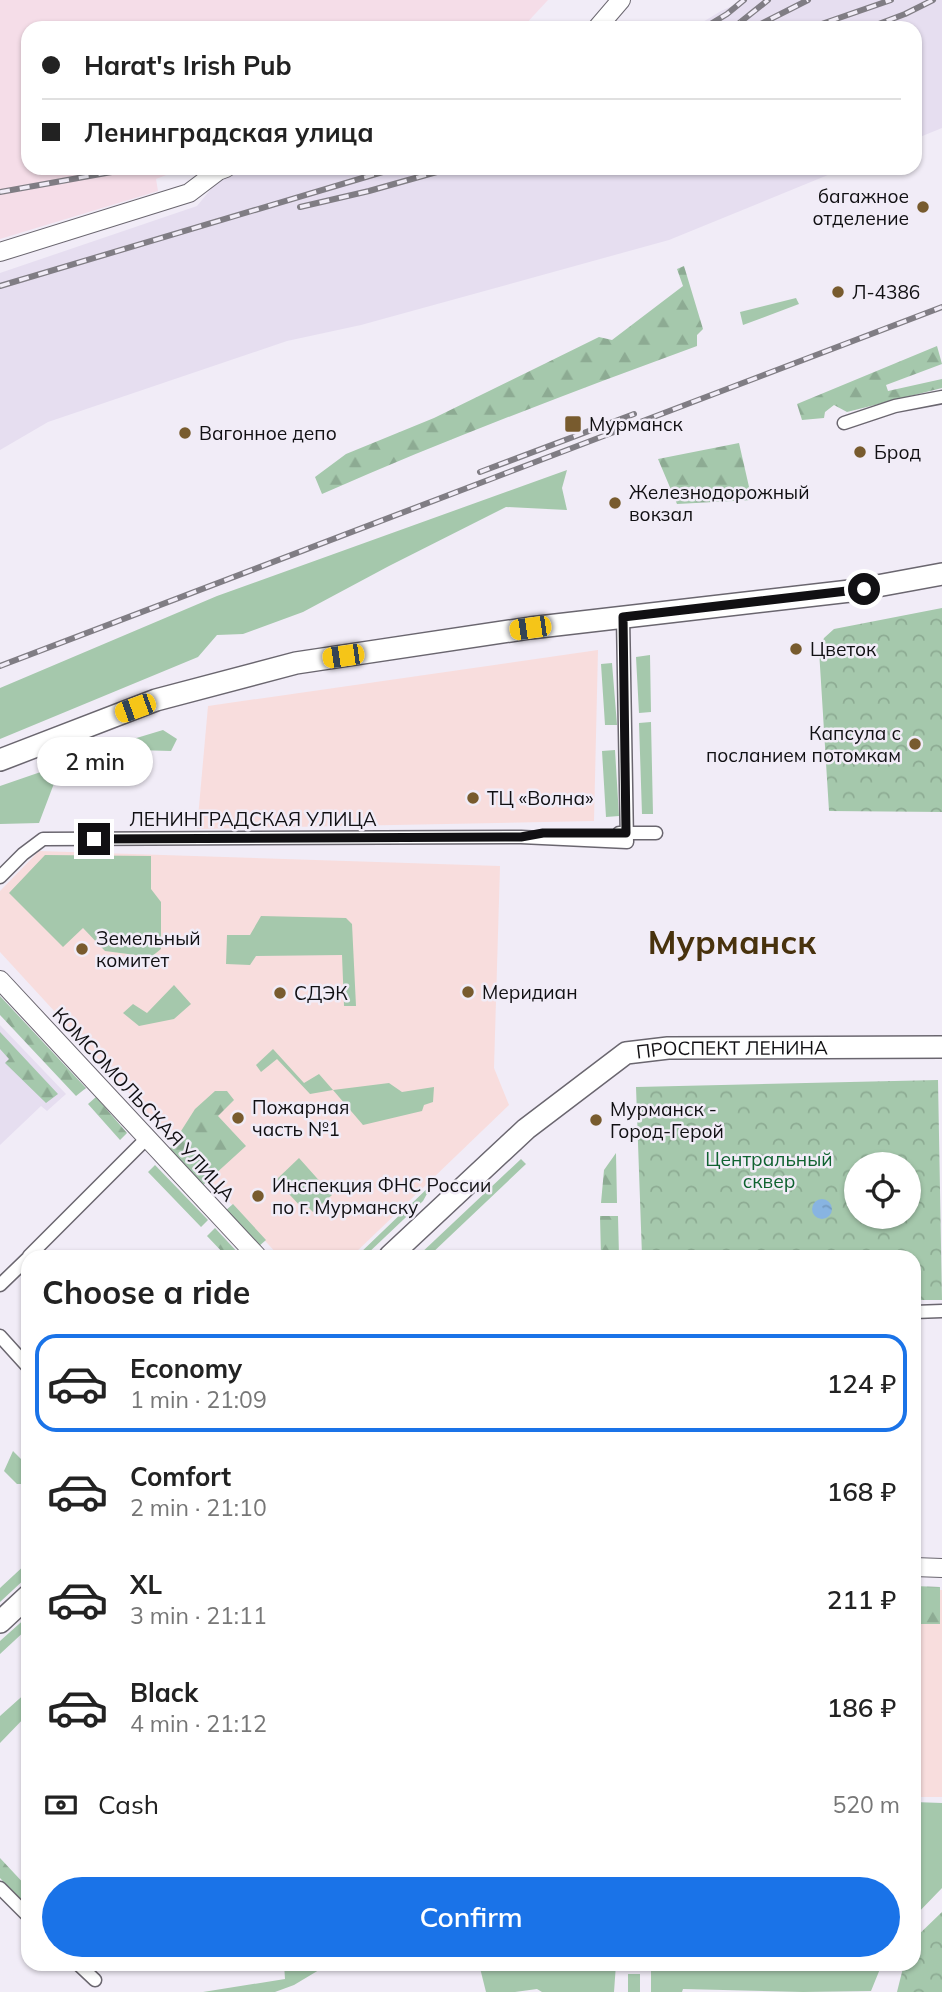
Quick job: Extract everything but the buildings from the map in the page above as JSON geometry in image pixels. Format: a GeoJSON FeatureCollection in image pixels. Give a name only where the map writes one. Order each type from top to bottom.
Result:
{"type":"FeatureCollection","features":[{"type":"Feature","properties":{"kind":"main road"},"geometry":{"type":"LineString","coordinates":[[0,760],[156,701],[296,663],[530,628],[850,591],[942,574]]}},
{"type":"Feature","properties":{"kind":"main road","name":"ПРОСПЕКТ ЛЕНИНА"},"geometry":{"type":"LineString","coordinates":[[396,1250],[526,1129],[626,1053],[668,1048],[942,1047]]}},
{"type":"Feature","properties":{"kind":"main road"},"geometry":{"type":"LineString","coordinates":[[0,1622],[21,1602]]}},
{"type":"Feature","properties":{"kind":"street"},"geometry":{"type":"LineString","coordinates":[[603,21],[621,0]]}},
{"type":"Feature","properties":{"kind":"street"},"geometry":{"type":"LineString","coordinates":[[0,252],[189,193],[213,175]]}},
{"type":"Feature","properties":{"kind":"street"},"geometry":{"type":"LineString","coordinates":[[844,423],[895,406],[942,397]]}},
{"type":"Feature","properties":{"kind":"street"},"geometry":{"type":"LineString","coordinates":[[623,617],[626,837]]}},
{"type":"Feature","properties":{"kind":"street","name":"ЛЕНИНГРАДСКАЯ УЛИЦА"},"geometry":{"type":"LineString","coordinates":[[0,877],[43,839],[626,837],[656,834]]}},
{"type":"Feature","properties":{"kind":"street","name":"КОМСОМОЛЬСКАЯ УЛИЦА"},"geometry":{"type":"LineString","coordinates":[[0,980],[251,1250]]}},
{"type":"Feature","properties":{"kind":"street"},"geometry":{"type":"LineString","coordinates":[[36,1250],[147,1138]]}},
{"type":"Feature","properties":{"kind":"street"},"geometry":{"type":"LineString","coordinates":[[0,1285],[21,1265]]}},
{"type":"Feature","properties":{"kind":"street"},"geometry":{"type":"LineString","coordinates":[[921,1312],[942,1311]]}},
{"type":"Feature","properties":{"kind":"street"},"geometry":{"type":"LineString","coordinates":[[0,1336],[21,1359]]}},
{"type":"Feature","properties":{"kind":"street"},"geometry":{"type":"LineString","coordinates":[[921,1567],[942,1568]]}},
{"type":"Feature","properties":{"kind":"street"},"geometry":{"type":"LineString","coordinates":[[0,1888],[21,1909]]}},
{"type":"Feature","properties":{"kind":"street"},"geometry":{"type":"LineString","coordinates":[[85,1971],[95,1980]]}},
{"type":"Feature","properties":{"kind":"shaded area"},"geometry":{"type":"Polygon","coordinates":[[[0,0],[548,0],[528,21],[21,21],[21,175],[166,175],[156,179],[158,191],[0,239],[0,0]]]}},
{"type":"Feature","properties":{"kind":"shaded area"},"geometry":{"type":"Polygon","coordinates":[[[746,0],[942,0],[942,128],[922,136],[922,21],[705,21],[746,0]]]}},
{"type":"Feature","properties":{"kind":"shaded area"},"geometry":{"type":"Polygon","coordinates":[[[223,175],[828,175],[669,240],[361,325],[287,341],[48,422],[0,450],[0,273],[197,206],[223,175]]]}},
{"type":"Feature","properties":{"kind":"shaded area"},"geometry":{"type":"Polygon","coordinates":[[[598,650],[594,821],[197,829],[208,706],[598,650]]]}},
{"type":"Feature","properties":{"kind":"shaded area"},"geometry":{"type":"Polygon","coordinates":[[[39,851],[500,866],[494,1068],[509,1105],[358,1250],[273,1250],[0,952],[0,891],[39,851]]]}},
{"type":"Feature","properties":{"kind":"shaded area"},"geometry":{"type":"Polygon","coordinates":[[[0,1025],[66,1094],[47,1111],[41,1106],[0,1145],[0,1025]]]}},
{"type":"Feature","properties":{"kind":"shaded area"},"geometry":{"type":"Polygon","coordinates":[[[921,1590],[942,1590],[942,1797],[921,1797],[921,1590]]]}},
{"type":"Feature","properties":{"kind":"green space"},"geometry":{"type":"Polygon","coordinates":[[[684,266],[703,329],[697,335],[697,346],[508,417],[322,494],[315,477],[346,454],[434,418],[599,337],[612,340],[683,286],[677,269],[684,266]]]}},
{"type":"Feature","properties":{"kind":"green space"},"geometry":{"type":"Polygon","coordinates":[[[796,298],[799,304],[743,325],[740,312],[796,298]]]}},
{"type":"Feature","properties":{"kind":"green space"},"geometry":{"type":"Polygon","coordinates":[[[937,346],[942,364],[886,385],[888,391],[942,379],[942,388],[847,412],[834,405],[825,412],[824,418],[802,420],[797,404],[937,346]]]}},
{"type":"Feature","properties":{"kind":"green space"},"geometry":{"type":"Polygon","coordinates":[[[739,443],[752,500],[677,504],[658,459],[739,443]]]}},
{"type":"Feature","properties":{"kind":"green space"},"geometry":{"type":"Polygon","coordinates":[[[567,470],[562,488],[567,510],[506,507],[303,612],[243,634],[217,635],[198,657],[0,739],[0,688],[217,596],[567,470]]]}},
{"type":"Feature","properties":{"kind":"green space"},"geometry":{"type":"Polygon","coordinates":[[[942,608],[942,812],[829,811],[819,650],[824,638],[834,629],[942,608]]]}},
{"type":"Feature","properties":{"kind":"green space"},"geometry":{"type":"Polygon","coordinates":[[[650,655],[651,712],[639,713],[636,657],[650,655]]]}},
{"type":"Feature","properties":{"kind":"green space"},"geometry":{"type":"Polygon","coordinates":[[[612,663],[617,725],[605,725],[601,664],[612,663]]]}},
{"type":"Feature","properties":{"kind":"green space"},"geometry":{"type":"Polygon","coordinates":[[[651,722],[653,814],[642,814],[639,723],[651,722]]]}},
{"type":"Feature","properties":{"kind":"green space"},"geometry":{"type":"Polygon","coordinates":[[[163,730],[177,739],[171,751],[100,749],[163,730]]]}},
{"type":"Feature","properties":{"kind":"green space"},"geometry":{"type":"Polygon","coordinates":[[[615,750],[619,816],[606,817],[602,751],[615,750]]]}},
{"type":"Feature","properties":{"kind":"green space"},"geometry":{"type":"Polygon","coordinates":[[[61,765],[39,823],[0,824],[0,786],[61,765]]]}},
{"type":"Feature","properties":{"kind":"green space"},"geometry":{"type":"Polygon","coordinates":[[[45,855],[151,856],[151,889],[161,902],[161,949],[151,957],[105,951],[83,928],[63,947],[9,893],[45,855]]]}},
{"type":"Feature","properties":{"kind":"green space"},"geometry":{"type":"Polygon","coordinates":[[[261,916],[346,918],[352,924],[356,1006],[344,1006],[342,955],[256,956],[250,965],[226,964],[227,935],[250,935],[261,916]]]}},
{"type":"Feature","properties":{"kind":"green space"},"geometry":{"type":"Polygon","coordinates":[[[174,985],[191,1004],[174,1019],[139,1026],[123,1013],[133,1004],[147,1013],[174,985]]]}},
{"type":"Feature","properties":{"kind":"green space"},"geometry":{"type":"Polygon","coordinates":[[[0,996],[86,1088],[76,1096],[0,1015],[0,996]]]}},
{"type":"Feature","properties":{"kind":"green space"},"geometry":{"type":"Polygon","coordinates":[[[0,1032],[58,1094],[46,1103],[5,1063],[9,1059],[0,1049],[0,1032]]]}},
{"type":"Feature","properties":{"kind":"green space"},"geometry":{"type":"Polygon","coordinates":[[[273,1049],[304,1083],[319,1074],[333,1090],[310,1094],[277,1059],[261,1072],[256,1065],[273,1049]]]}},
{"type":"Feature","properties":{"kind":"green space","name":"Центральный сквер"},"geometry":{"type":"Polygon","coordinates":[[[938,1080],[942,1300],[921,1300],[921,1250],[642,1250],[636,1087],[938,1080]]]}},
{"type":"Feature","properties":{"kind":"green space"},"geometry":{"type":"Polygon","coordinates":[[[389,1083],[402,1092],[434,1087],[433,1102],[424,1105],[422,1111],[363,1125],[333,1090],[389,1083]]]}},
{"type":"Feature","properties":{"kind":"green space"},"geometry":{"type":"Polygon","coordinates":[[[215,1091],[227,1091],[234,1100],[218,1116],[246,1146],[202,1186],[169,1150],[195,1109],[215,1091]]]}},
{"type":"Feature","properties":{"kind":"green space"},"geometry":{"type":"Polygon","coordinates":[[[96,1097],[127,1133],[120,1140],[88,1104],[96,1097]]]}},
{"type":"Feature","properties":{"kind":"green space"},"geometry":{"type":"Polygon","coordinates":[[[616,1153],[617,1203],[601,1203],[604,1170],[616,1153]]]}},
{"type":"Feature","properties":{"kind":"green space"},"geometry":{"type":"Polygon","coordinates":[[[299,1158],[332,1195],[313,1212],[306,1205],[302,1208],[276,1180],[299,1158]]]}},
{"type":"Feature","properties":{"kind":"green space"},"geometry":{"type":"Polygon","coordinates":[[[521,1159],[526,1164],[435,1250],[424,1250],[521,1159]]]}},
{"type":"Feature","properties":{"kind":"green space"},"geometry":{"type":"Polygon","coordinates":[[[155,1165],[208,1220],[201,1227],[148,1172],[155,1165]]]}},
{"type":"Feature","properties":{"kind":"green space"},"geometry":{"type":"Polygon","coordinates":[[[433,1183],[423,1201],[371,1250],[363,1250],[433,1183]]]}},
{"type":"Feature","properties":{"kind":"green space"},"geometry":{"type":"Polygon","coordinates":[[[233,1204],[266,1240],[258,1247],[225,1211],[233,1204]]]}},
{"type":"Feature","properties":{"kind":"green space"},"geometry":{"type":"Polygon","coordinates":[[[600,1216],[618,1216],[619,1250],[601,1250],[600,1216]]]}},
{"type":"Feature","properties":{"kind":"green space"},"geometry":{"type":"Polygon","coordinates":[[[215,1228],[235,1250],[220,1250],[207,1236],[215,1228]]]}},
{"type":"Feature","properties":{"kind":"green space"},"geometry":{"type":"Polygon","coordinates":[[[13,1451],[21,1459],[21,1484],[17,1484],[4,1471],[13,1451]]]}},
{"type":"Feature","properties":{"kind":"green space"},"geometry":{"type":"Polygon","coordinates":[[[21,1568],[21,1582],[0,1602],[0,1588],[21,1568]]]}},
{"type":"Feature","properties":{"kind":"green space"},"geometry":{"type":"Polygon","coordinates":[[[921,1586],[940,1587],[940,1624],[921,1624],[921,1586]]]}},
{"type":"Feature","properties":{"kind":"green space"},"geometry":{"type":"Polygon","coordinates":[[[21,1622],[21,1634],[0,1654],[0,1641],[21,1622]]]}},
{"type":"Feature","properties":{"kind":"green space"},"geometry":{"type":"Polygon","coordinates":[[[21,1697],[21,1721],[0,1743],[0,1716],[21,1697]]]}},
{"type":"Feature","properties":{"kind":"green space"},"geometry":{"type":"Polygon","coordinates":[[[921,1802],[942,1803],[942,1888],[921,1910],[921,1802]]]}},
{"type":"Feature","properties":{"kind":"green space"},"geometry":{"type":"Polygon","coordinates":[[[0,1858],[21,1880],[21,1900],[0,1878],[0,1858]]]}},
{"type":"Feature","properties":{"kind":"green space"},"geometry":{"type":"Polygon","coordinates":[[[942,1912],[942,1992],[897,1992],[902,1971],[921,1971],[921,1932],[942,1912]]]}},
{"type":"Feature","properties":{"kind":"green space"},"geometry":{"type":"Polygon","coordinates":[[[284,1971],[317,1971],[294,1985],[275,1992],[203,1992],[285,1979],[284,1971]]]}},
{"type":"Feature","properties":{"kind":"green space"},"geometry":{"type":"Polygon","coordinates":[[[481,1971],[616,1971],[614,1992],[542,1992],[537,1989],[486,1992],[481,1971]]]}},
{"type":"Feature","properties":{"kind":"green space"},"geometry":{"type":"Polygon","coordinates":[[[651,1971],[879,1971],[871,1991],[683,1989],[682,1992],[651,1992],[651,1971]]]}},
{"type":"Feature","properties":{"kind":"green space"},"geometry":{"type":"Polygon","coordinates":[[[628,1974],[640,1974],[640,1992],[628,1992],[628,1974]]]}},
{"type":"Feature","properties":{"kind":"water"},"geometry":{"type":"Polygon","coordinates":[[[822,1199],[829,1202],[832,1209],[829,1216],[822,1219],[815,1216],[812,1209],[815,1202],[822,1199]]]}},
{"type":"Feature","properties":{"kind":"railway"},"geometry":{"type":"LineString","coordinates":[[716,21],[744,0]]}},
{"type":"Feature","properties":{"kind":"railway"},"geometry":{"type":"LineString","coordinates":[[742,21],[768,0]]}},
{"type":"Feature","properties":{"kind":"railway"},"geometry":{"type":"LineString","coordinates":[[767,21],[808,0]]}},
{"type":"Feature","properties":{"kind":"railway"},"geometry":{"type":"LineString","coordinates":[[830,21],[891,0]]}},
{"type":"Feature","properties":{"kind":"railway"},"geometry":{"type":"LineString","coordinates":[[886,21],[933,0]]}},
{"type":"Feature","properties":{"kind":"railway"},"geometry":{"type":"LineString","coordinates":[[0,192],[95,175]]}},
{"type":"Feature","properties":{"kind":"railway"},"geometry":{"type":"LineString","coordinates":[[0,286],[373,175]]}},
{"type":"Feature","properties":{"kind":"railway"},"geometry":{"type":"LineString","coordinates":[[300,207],[426,175]]}},
{"type":"Feature","properties":{"kind":"railway"},"geometry":{"type":"LineString","coordinates":[[0,666],[942,307]]}},
{"type":"Feature","properties":{"kind":"railway"},"geometry":{"type":"LineString","coordinates":[[480,472],[634,414]]}},
{"type":"Feature","properties":{"kind":"place","name":"багажное отделение"},"geometry":{"type":"Point","coordinates":[923,207]}},
{"type":"Feature","properties":{"kind":"place","name":"Л-4386"},"geometry":{"type":"Point","coordinates":[838,292]}},
{"type":"Feature","properties":{"kind":"place","name":"Мурманск"},"geometry":{"type":"Point","coordinates":[573,424]}},
{"type":"Feature","properties":{"kind":"place","name":"Вагонное депо"},"geometry":{"type":"Point","coordinates":[185,433]}},
{"type":"Feature","properties":{"kind":"place","name":"Брод"},"geometry":{"type":"Point","coordinates":[860,452]}},
{"type":"Feature","properties":{"kind":"place","name":"Железнодорожный вокзал"},"geometry":{"type":"Point","coordinates":[615,503]}},
{"type":"Feature","properties":{"kind":"place","name":"Цветок"},"geometry":{"type":"Point","coordinates":[796,649]}},
{"type":"Feature","properties":{"kind":"place","name":"Капсула с посланием потомкам"},"geometry":{"type":"Point","coordinates":[915,744]}},
{"type":"Feature","properties":{"kind":"place","name":"ТЦ «Волна»"},"geometry":{"type":"Point","coordinates":[473,798]}},
{"type":"Feature","properties":{"kind":"place","name":"Земельный комитет"},"geometry":{"type":"Point","coordinates":[82,949]}},
{"type":"Feature","properties":{"kind":"place","name":"Меридиан"},"geometry":{"type":"Point","coordinates":[468,992]}},
{"type":"Feature","properties":{"kind":"place","name":"СДЭК"},"geometry":{"type":"Point","coordinates":[280,993]}},
{"type":"Feature","properties":{"kind":"place","name":"Пожарная часть №1"},"geometry":{"type":"Point","coordinates":[238,1118]}},
{"type":"Feature","properties":{"kind":"place","name":"Мурманск - Город-Герой"},"geometry":{"type":"Point","coordinates":[596,1120]}},
{"type":"Feature","properties":{"kind":"place","name":"Инспекция ФНС России по г. Мурманску"},"geometry":{"type":"Point","coordinates":[258,1196]}},
{"type":"Feature","properties":{"kind":"district","name":"Мурманск"},"geometry":{"type":"Point","coordinates":[732,942]}},
{"type":"Feature","properties":{"kind":"route"},"geometry":{"type":"LineString","coordinates":[[94,839],[521,837],[543,833],[626,833],[623,617],[864,589]]}}]}
